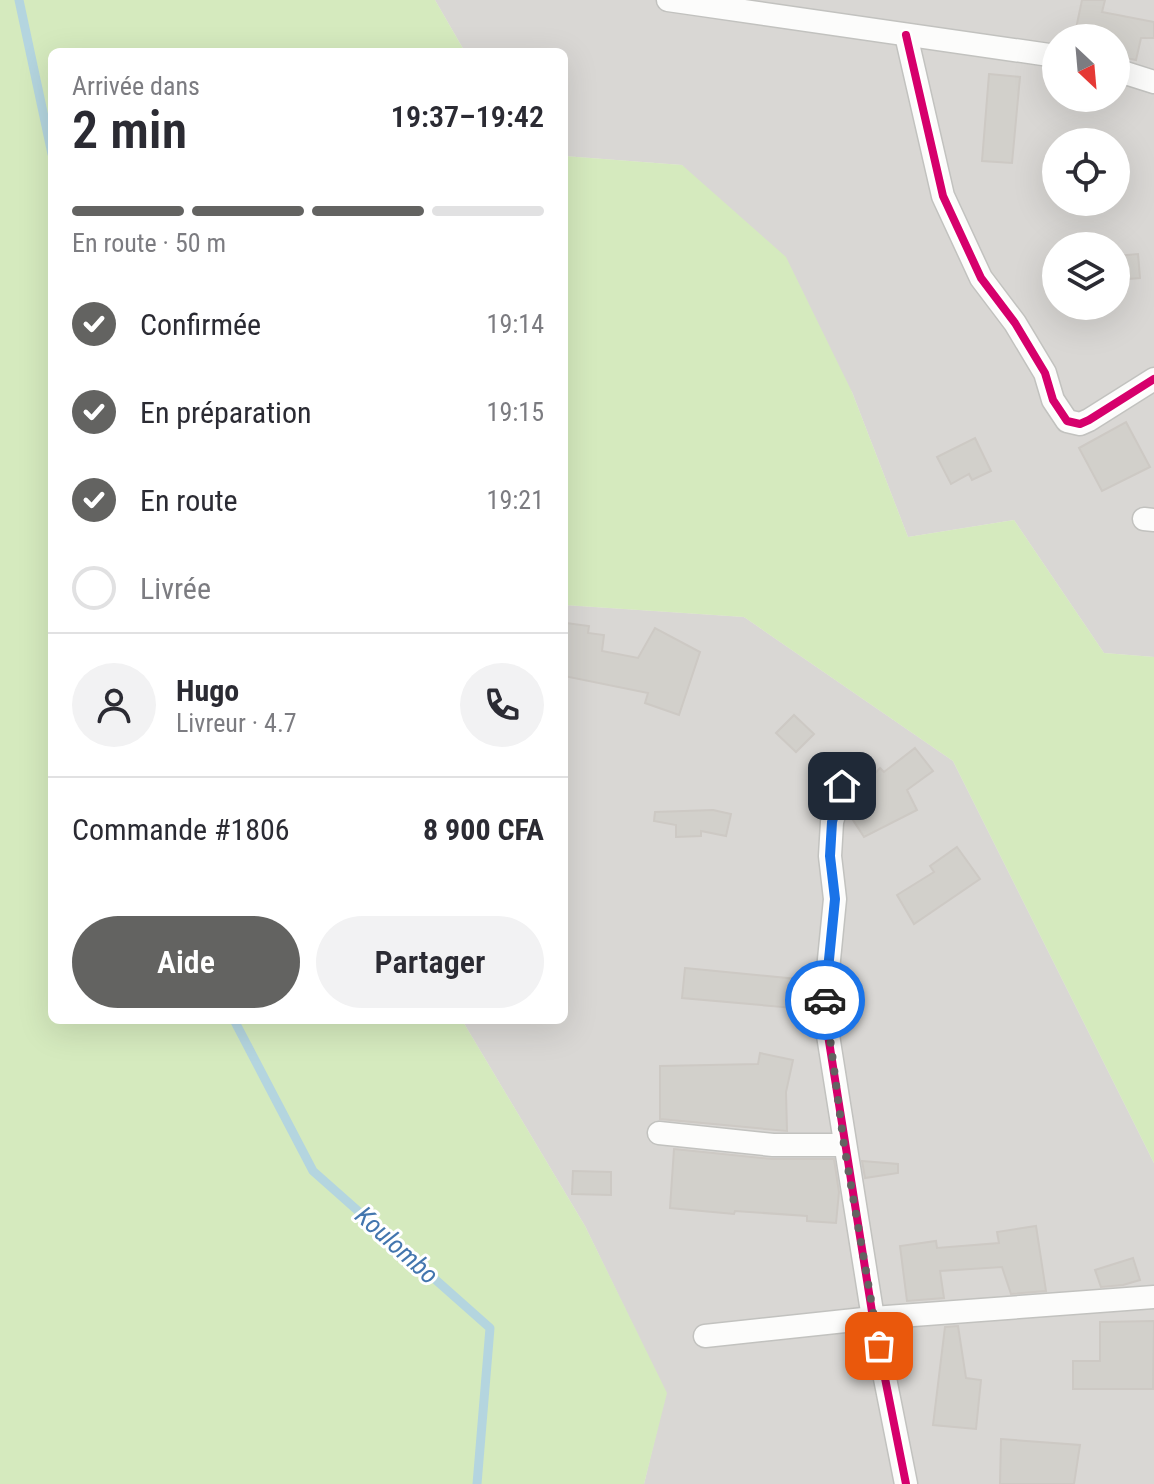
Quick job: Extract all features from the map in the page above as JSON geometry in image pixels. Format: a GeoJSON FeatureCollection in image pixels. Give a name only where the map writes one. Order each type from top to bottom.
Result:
{"type":"FeatureCollection","features":[{"type":"Feature","properties":{"kind":"street"},"geometry":{"type":"LineString","coordinates":[[668,0],[1042,54]]}},
{"type":"Feature","properties":{"kind":"street"},"geometry":{"type":"LineString","coordinates":[[906,35],[943,196],[981,278],[1015,323],[1045,373],[1053,400],[1067,421],[1080,424],[1089,420],[1154,379]]}},
{"type":"Feature","properties":{"kind":"street"},"geometry":{"type":"LineString","coordinates":[[1130,74],[1154,82]]}},
{"type":"Feature","properties":{"kind":"street"},"geometry":{"type":"LineString","coordinates":[[842,786],[832,822],[830,856],[835,899],[824,1010],[873,1318],[906,1484]]}},
{"type":"Feature","properties":{"kind":"street"},"geometry":{"type":"LineString","coordinates":[[659,1133],[773,1145],[844,1145]]}},
{"type":"Feature","properties":{"kind":"street"},"geometry":{"type":"LineString","coordinates":[[705,1336],[873,1318],[1154,1297]]}},
{"type":"Feature","properties":{"kind":"shaded area"},"geometry":{"type":"Polygon","coordinates":[[[435,0],[1154,0],[1154,657],[1104,653],[1014,520],[908,537],[852,392],[682,165],[568,156],[568,48],[463,48],[435,0]]]}},
{"type":"Feature","properties":{"kind":"shaded area"},"geometry":{"type":"Polygon","coordinates":[[[568,605],[744,617],[953,761],[1154,1163],[1154,1484],[644,1484],[666,1393],[585,1226],[464,1024],[568,1024],[568,605]]]}},
{"type":"Feature","properties":{"kind":"green space"},"geometry":{"type":"Polygon","coordinates":[[[0,0],[435,0],[463,48],[48,48],[48,1024],[464,1024],[585,1226],[667,1393],[644,1484],[0,1484],[0,0]]]}},
{"type":"Feature","properties":{"kind":"green space"},"geometry":{"type":"Polygon","coordinates":[[[568,156],[682,165],[786,257],[852,392],[908,537],[1014,520],[1104,653],[1154,657],[1154,1163],[953,761],[744,617],[568,605],[568,156]]]}},
{"type":"Feature","properties":{"kind":"building"},"geometry":{"type":"Polygon","coordinates":[[[1082,0],[1105,0],[1102,12],[1154,22],[1154,38],[1141,38],[1136,60],[1130,59],[1130,24],[1077,24],[1082,0]]]}},
{"type":"Feature","properties":{"kind":"building"},"geometry":{"type":"Polygon","coordinates":[[[989,74],[1020,77],[1012,163],[982,161],[989,74]]]}},
{"type":"Feature","properties":{"kind":"building"},"geometry":{"type":"Polygon","coordinates":[[[1138,254],[1140,278],[1130,279],[1130,255],[1138,254]]]}},
{"type":"Feature","properties":{"kind":"building"},"geometry":{"type":"Polygon","coordinates":[[[1126,422],[1150,467],[1102,491],[1079,448],[1126,422]]]}},
{"type":"Feature","properties":{"kind":"building"},"geometry":{"type":"Polygon","coordinates":[[[975,438],[991,471],[972,480],[969,474],[951,484],[937,457],[975,438]]]}},
{"type":"Feature","properties":{"kind":"building"},"geometry":{"type":"Polygon","coordinates":[[[568,623],[589,626],[588,633],[604,635],[602,651],[638,658],[655,628],[700,652],[679,715],[645,703],[648,693],[568,677],[568,623]]]}},
{"type":"Feature","properties":{"kind":"building"},"geometry":{"type":"Polygon","coordinates":[[[794,715],[814,734],[796,752],[776,733],[794,715]]]}},
{"type":"Feature","properties":{"kind":"building"},"geometry":{"type":"Polygon","coordinates":[[[915,748],[933,771],[907,790],[917,810],[864,837],[849,814],[851,804],[866,794],[860,789],[880,768],[884,772],[915,748]]]}},
{"type":"Feature","properties":{"kind":"building"},"geometry":{"type":"Polygon","coordinates":[[[713,810],[731,814],[726,836],[701,831],[701,836],[676,837],[676,825],[654,821],[655,812],[713,810]]]}},
{"type":"Feature","properties":{"kind":"building"},"geometry":{"type":"Polygon","coordinates":[[[957,847],[980,879],[914,924],[897,895],[934,872],[930,866],[957,847]]]}},
{"type":"Feature","properties":{"kind":"building"},"geometry":{"type":"Polygon","coordinates":[[[685,968],[797,979],[794,1008],[682,998],[685,968]]]}},
{"type":"Feature","properties":{"kind":"building"},"geometry":{"type":"Polygon","coordinates":[[[760,1053],[793,1060],[786,1092],[787,1131],[660,1119],[660,1066],[758,1064],[760,1053]]]}},
{"type":"Feature","properties":{"kind":"building"},"geometry":{"type":"Polygon","coordinates":[[[674,1149],[772,1159],[834,1159],[839,1192],[836,1223],[807,1221],[807,1216],[670,1208],[674,1149]]]}},
{"type":"Feature","properties":{"kind":"building"},"geometry":{"type":"Polygon","coordinates":[[[862,1161],[898,1164],[898,1173],[865,1178],[862,1161]]]}},
{"type":"Feature","properties":{"kind":"building"},"geometry":{"type":"Polygon","coordinates":[[[573,1171],[611,1172],[611,1195],[572,1194],[573,1171]]]}},
{"type":"Feature","properties":{"kind":"building"},"geometry":{"type":"Polygon","coordinates":[[[1036,1226],[1046,1291],[1011,1294],[1002,1267],[940,1271],[944,1298],[907,1301],[900,1246],[936,1241],[937,1248],[999,1243],[997,1232],[1036,1226]]]}},
{"type":"Feature","properties":{"kind":"building"},"geometry":{"type":"Polygon","coordinates":[[[1133,1258],[1140,1280],[1101,1287],[1095,1270],[1133,1258]]]}},
{"type":"Feature","properties":{"kind":"building"},"geometry":{"type":"Polygon","coordinates":[[[1154,1321],[1153,1389],[1073,1389],[1073,1361],[1100,1361],[1100,1322],[1154,1321]]]}},
{"type":"Feature","properties":{"kind":"building"},"geometry":{"type":"Polygon","coordinates":[[[958,1326],[966,1378],[981,1380],[976,1429],[933,1425],[945,1327],[958,1326]]]}},
{"type":"Feature","properties":{"kind":"building"},"geometry":{"type":"Polygon","coordinates":[[[1001,1439],[1080,1445],[1074,1484],[1000,1484],[1001,1439]]]}},
{"type":"Feature","properties":{"kind":"waterway","name":"Koulombo"},"geometry":{"type":"LineString","coordinates":[[19,0],[48,135]]}},
{"type":"Feature","properties":{"kind":"waterway","name":"Koulombo"},"geometry":{"type":"LineString","coordinates":[[236,1024],[313,1171],[490,1328],[477,1484]]}},
{"type":"Feature","properties":{"kind":"cycle path"},"geometry":{"type":"LineString","coordinates":[[906,35],[943,196],[981,278],[1015,323],[1045,373],[1053,400],[1067,421],[1080,424],[1089,420],[1154,379]]}},
{"type":"Feature","properties":{"kind":"cycle path"},"geometry":{"type":"LineString","coordinates":[[842,786],[832,822],[830,856],[835,899],[824,1010],[873,1318],[906,1484]]}},
{"type":"Feature","properties":{"kind":"way so far"},"geometry":{"type":"LineString","coordinates":[[825,1000],[844,1145],[879,1346]]}},
{"type":"Feature","properties":{"kind":"route"},"geometry":{"type":"LineString","coordinates":[[825,1000],[835,899],[830,856],[832,822],[842,786]]}}]}
